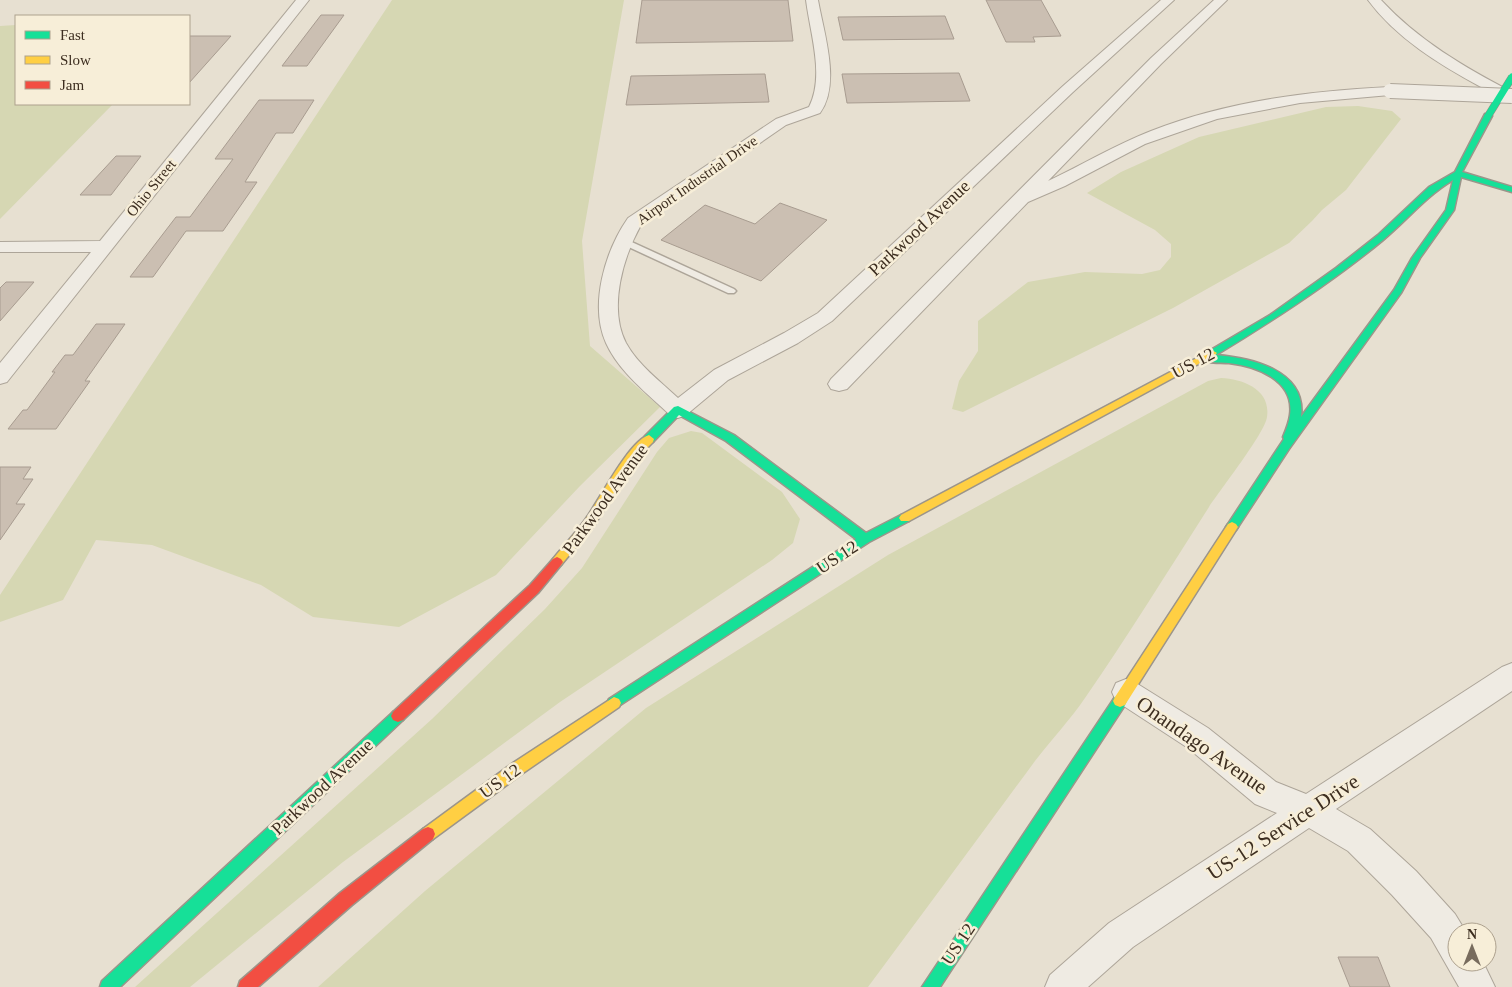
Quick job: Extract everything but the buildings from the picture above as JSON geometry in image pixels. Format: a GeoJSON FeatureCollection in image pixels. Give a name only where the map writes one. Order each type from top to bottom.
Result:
{"type":"FeatureCollection","features":[{"type":"Feature","properties":{"kind":"main road","name":"US 12"},"geometry":{"type":"LineString","coordinates":[[930,987],[1126,692],[1286,446],[1398,291],[1416,258],[1450,210],[1458,173],[1488,116],[1512,77]]}},
{"type":"Feature","properties":{"kind":"main road","name":"US 12"},"geometry":{"type":"LineString","coordinates":[[246,987],[346,899],[419,841],[518,768],[652,677],[865,539],[1204,358],[1309,294],[1381,237],[1432,190],[1458,173]]}},
{"type":"Feature","properties":{"kind":"main road"},"geometry":{"type":"LineString","coordinates":[[1458,173],[1512,190]]}},
{"type":"Feature","properties":{"kind":"main road"},"geometry":{"type":"LineString","coordinates":[[1204,358],[1235,360],[1252,364],[1279,378],[1287,386],[1294,396],[1296,410],[1286,446]]}},
{"type":"Feature","properties":{"kind":"main road","name":"Airport Industrial Drive"},"geometry":{"type":"LineString","coordinates":[[678,410],[730,438],[865,539]]}},
{"type":"Feature","properties":{"kind":"main road","name":"Parkwood Avenue"},"geometry":{"type":"LineString","coordinates":[[108,987],[534,589],[591,521],[633,455],[678,410]]}},
{"type":"Feature","properties":{"kind":"street","name":"Ohio Street"},"geometry":{"type":"LineString","coordinates":[[0,377],[303,0]]}},
{"type":"Feature","properties":{"kind":"street","name":"Airport Industrial Drive"},"geometry":{"type":"LineString","coordinates":[[678,410],[637,372],[616,343],[609,312],[616,261],[634,222],[781,122],[815,110],[824,94],[823,71],[812,0]]}},
{"type":"Feature","properties":{"kind":"street","name":"Parkwood Avenue"},"geometry":{"type":"LineString","coordinates":[[678,410],[721,375],[791,338],[825,316],[1068,89],[1168,0]]}},
{"type":"Feature","properties":{"kind":"street"},"geometry":{"type":"LineString","coordinates":[[839,384],[1156,61],[1221,0]]}},
{"type":"Feature","properties":{"kind":"street"},"geometry":{"type":"LineString","coordinates":[[1374,0],[1426,48],[1470,77],[1512,97]]}},
{"type":"Feature","properties":{"kind":"street"},"geometry":{"type":"LineString","coordinates":[[1016,202],[1062,183],[1156,134],[1226,111],[1313,96],[1390,91],[1512,97]]}},
{"type":"Feature","properties":{"kind":"street"},"geometry":{"type":"LineString","coordinates":[[0,247],[105,246]]}},
{"type":"Feature","properties":{"kind":"street","name":"US-12 Service Drive"},"geometry":{"type":"LineString","coordinates":[[1062,987],[1071,977],[1136,925],[1512,676]]}},
{"type":"Feature","properties":{"kind":"street","name":"Onandago Avenue"},"geometry":{"type":"LineString","coordinates":[[1126,692],[1198,738],[1266,793],[1308,810],[1359,840],[1417,897],[1447,933]]}},
{"type":"Feature","properties":{"kind":"street"},"geometry":{"type":"LineString","coordinates":[[1470,972],[1478,987]]}},
{"type":"Feature","properties":{"kind":"lane"},"geometry":{"type":"LineString","coordinates":[[624,241],[731,291]]}},
{"type":"Feature","properties":{"kind":"green space"},"geometry":{"type":"Polygon","coordinates":[[[392,0],[624,0],[582,241],[590,346],[660,407],[580,486],[496,575],[399,627],[313,617],[261,585],[152,545],[96,540],[63,600],[0,622],[0,595],[392,0]]]}},
{"type":"Feature","properties":{"kind":"green space"},"geometry":{"type":"Polygon","coordinates":[[[15,25],[15,105],[112,105],[0,219],[0,26],[15,25]]]}},
{"type":"Feature","properties":{"kind":"green space"},"geometry":{"type":"Polygon","coordinates":[[[1358,106],[1392,111],[1401,119],[1346,190],[1322,210],[1289,243],[1173,308],[963,412],[952,409],[959,381],[978,351],[978,321],[1028,282],[1085,272],[1142,274],[1160,270],[1171,257],[1171,244],[1155,230],[1087,193],[1121,172],[1199,137],[1326,107],[1358,106]]]}},
{"type":"Feature","properties":{"kind":"green space"},"geometry":{"type":"Polygon","coordinates":[[[1221,378],[1247,384],[1260,393],[1265,400],[1267,417],[1259,435],[1209,507],[1085,698],[1035,761],[868,987],[318,987],[425,891],[646,708],[888,555],[1208,381],[1221,378]]]}},
{"type":"Feature","properties":{"kind":"green space"},"geometry":{"type":"Polygon","coordinates":[[[691,431],[702,433],[782,492],[800,519],[793,543],[772,560],[560,702],[343,862],[190,987],[135,987],[432,719],[545,609],[582,568],[657,452],[669,438],[691,431]]]}},
{"type":"Feature","properties":{"kind":"traffic: fast"},"geometry":{"type":"LineString","coordinates":[[1488,116],[1512,77]]}},
{"type":"Feature","properties":{"kind":"traffic: fast"},"geometry":{"type":"LineString","coordinates":[[1232,527],[1285,446],[1398,291],[1416,258],[1450,210],[1458,173],[1488,116]]}},
{"type":"Feature","properties":{"kind":"traffic: fast"},"geometry":{"type":"LineString","coordinates":[[1458,173],[1512,190]]}},
{"type":"Feature","properties":{"kind":"traffic: fast"},"geometry":{"type":"LineString","coordinates":[[1212,353],[1273,317],[1339,270],[1381,237],[1432,189],[1458,173]]}},
{"type":"Feature","properties":{"kind":"traffic: fast"},"geometry":{"type":"LineString","coordinates":[[1204,358],[1248,363],[1263,368],[1287,384],[1294,396],[1296,411],[1288,437]]}},
{"type":"Feature","properties":{"kind":"traffic: fast"},"geometry":{"type":"LineString","coordinates":[[649,439],[678,410],[730,438],[865,539]]}},
{"type":"Feature","properties":{"kind":"traffic: fast"},"geometry":{"type":"LineString","coordinates":[[614,703],[865,539],[905,518]]}},
{"type":"Feature","properties":{"kind":"traffic: fast"},"geometry":{"type":"LineString","coordinates":[[930,987],[1120,701]]}},
{"type":"Feature","properties":{"kind":"traffic: fast"},"geometry":{"type":"LineString","coordinates":[[108,987],[398,716]]}},
{"type":"Feature","properties":{"kind":"traffic: slow"},"geometry":{"type":"LineString","coordinates":[[905,518],[1212,353]]}},
{"type":"Feature","properties":{"kind":"traffic: slow"},"geometry":{"type":"LineString","coordinates":[[557,562],[591,521],[633,455],[649,439]]}},
{"type":"Feature","properties":{"kind":"traffic: slow"},"geometry":{"type":"LineString","coordinates":[[1120,701],[1232,527]]}},
{"type":"Feature","properties":{"kind":"traffic: slow"},"geometry":{"type":"LineString","coordinates":[[428,834],[518,768],[614,703]]}},
{"type":"Feature","properties":{"kind":"traffic: jam"},"geometry":{"type":"LineString","coordinates":[[398,716],[534,589],[557,562]]}},
{"type":"Feature","properties":{"kind":"traffic: jam"},"geometry":{"type":"LineString","coordinates":[[246,987],[346,899],[428,834]]}}]}
